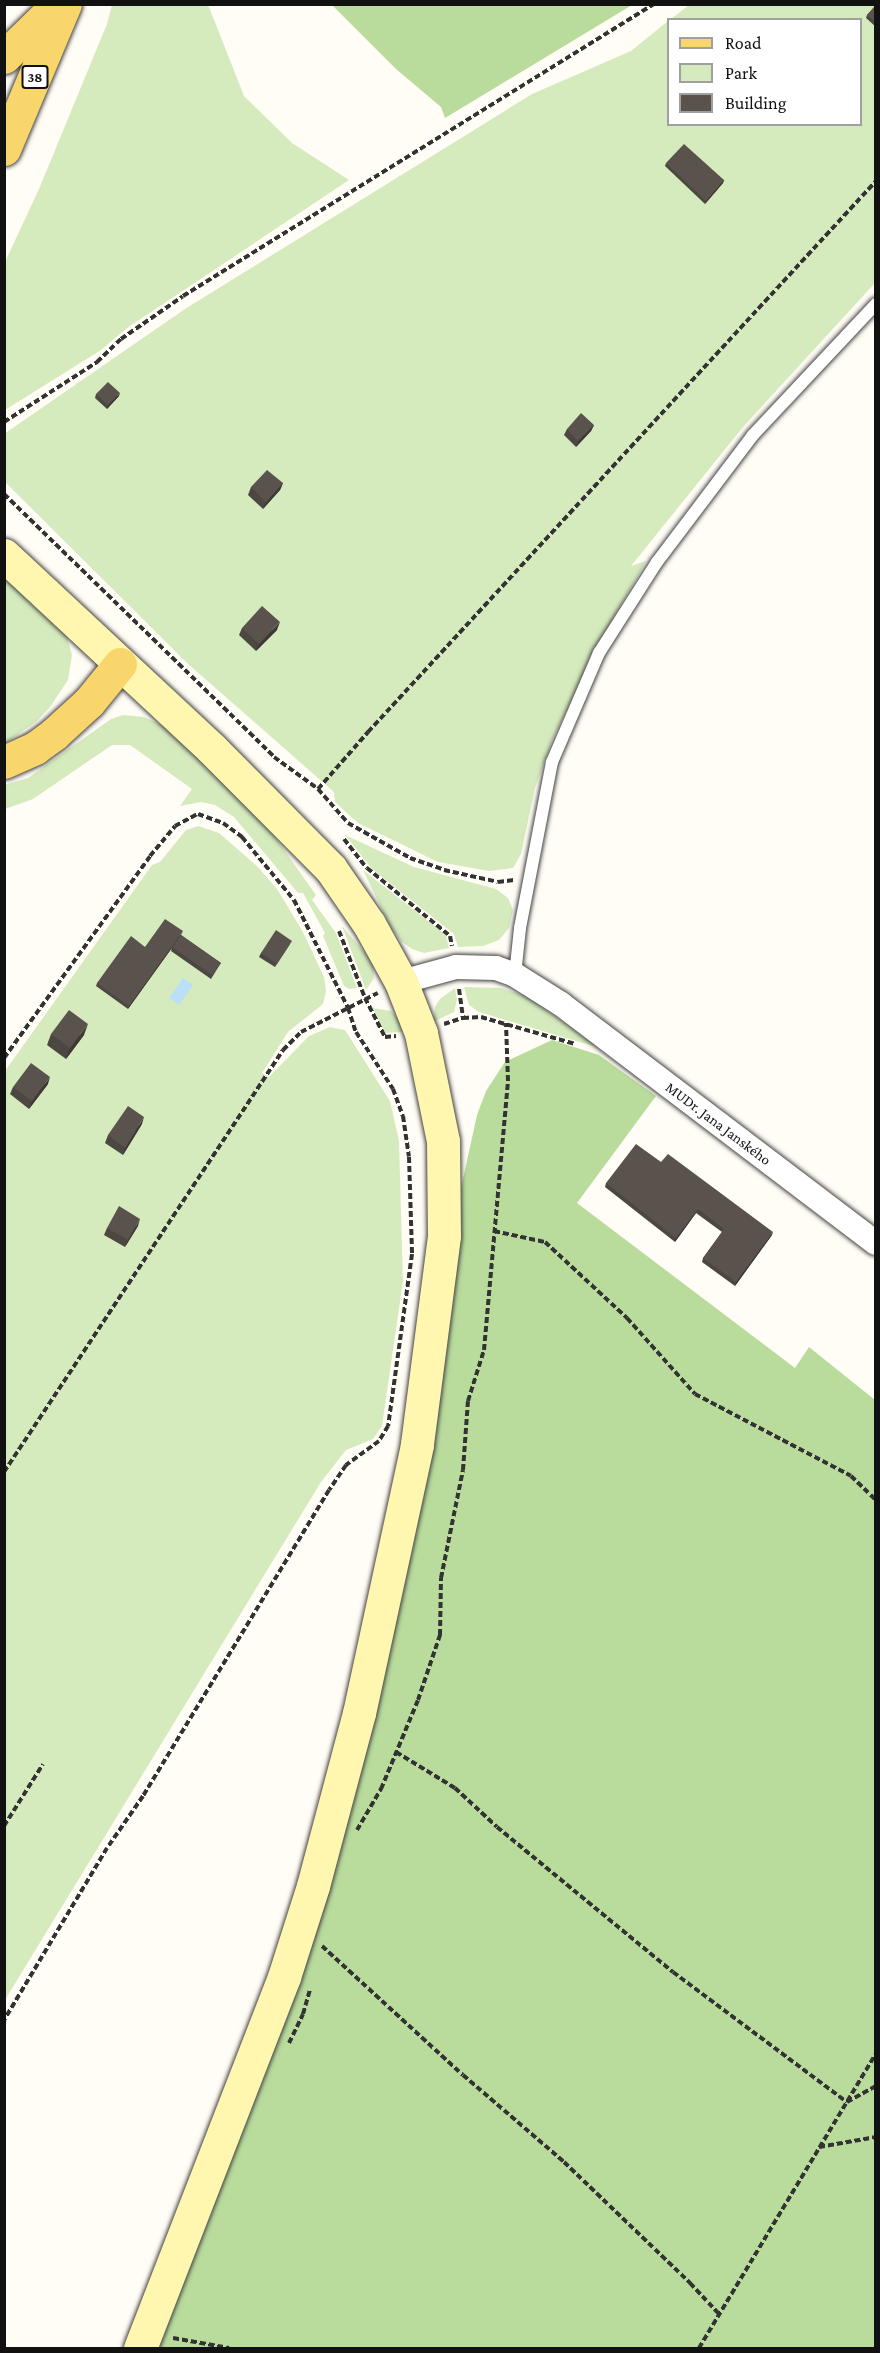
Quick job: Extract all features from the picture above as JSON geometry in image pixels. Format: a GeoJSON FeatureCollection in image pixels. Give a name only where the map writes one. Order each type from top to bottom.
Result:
{"type":"FeatureCollection","features":[{"type":"Feature","properties":{"kind":"main road"},"geometry":{"type":"LineString","coordinates":[[4,57],[57,4]]}},
{"type":"Feature","properties":{"kind":"main road","name":"38"},"geometry":{"type":"LineString","coordinates":[[4,148],[65,4]]}},
{"type":"Feature","properties":{"kind":"main road"},"geometry":{"type":"LineString","coordinates":[[4,555],[212,749],[331,869],[369,924],[401,982],[421,1033],[443,1141],[445,1208],[438,1295],[412,1469],[359,1713],[313,1886],[280,1988],[140,2349]]}},
{"type":"Feature","properties":{"kind":"main road"},"geometry":{"type":"LineString","coordinates":[[4,762],[34,748],[54,734],[89,702],[120,664]]}},
{"type":"Feature","properties":{"kind":"street","name":"MUDr. Jana Janského"},"geometry":{"type":"LineString","coordinates":[[401,982],[456,967],[496,968],[515,975],[561,1005],[876,1243]]}},
{"type":"Feature","properties":{"kind":"lane"},"geometry":{"type":"LineString","coordinates":[[515,975],[520,928],[552,762],[599,653],[657,562],[753,435],[876,304]]}},
{"type":"Feature","properties":{"kind":"path"},"geometry":{"type":"LineString","coordinates":[[4,422],[97,362],[121,339],[183,296],[654,4]]}},
{"type":"Feature","properties":{"kind":"path"},"geometry":{"type":"LineString","coordinates":[[318,789],[876,181]]}},
{"type":"Feature","properties":{"kind":"path"},"geometry":{"type":"LineString","coordinates":[[4,494],[274,757],[318,789],[348,823],[410,858],[444,870],[498,882],[530,878]]}},
{"type":"Feature","properties":{"kind":"path"},"geometry":{"type":"LineString","coordinates":[[4,1058],[150,856],[175,826],[198,814],[223,823],[242,837],[294,900],[348,1008],[356,1032],[393,1089],[403,1116],[409,1157],[412,1254],[388,1426],[379,1441],[346,1465],[329,1490],[143,1796],[107,1848],[4,2020]]}},
{"type":"Feature","properties":{"kind":"path"},"geometry":{"type":"LineString","coordinates":[[344,839],[367,868],[450,936],[463,1018]]}},
{"type":"Feature","properties":{"kind":"path"},"geometry":{"type":"LineString","coordinates":[[335,924],[365,998],[385,1037],[421,1033],[463,1018],[481,1017],[577,1045]]}},
{"type":"Feature","properties":{"kind":"path"},"geometry":{"type":"LineString","coordinates":[[4,1472],[277,1059],[301,1032],[401,982]]}},
{"type":"Feature","properties":{"kind":"path"},"geometry":{"type":"LineString","coordinates":[[494,1231],[545,1242],[627,1318],[695,1394],[851,1476],[876,1500]]}},
{"type":"Feature","properties":{"kind":"path"},"geometry":{"type":"LineString","coordinates":[[396,1752],[456,1788],[497,1827],[673,1972],[847,2102]]}},
{"type":"Feature","properties":{"kind":"path"},"geometry":{"type":"LineString","coordinates":[[4,1826],[43,1764]]}},
{"type":"Feature","properties":{"kind":"path"},"geometry":{"type":"LineString","coordinates":[[322,1946],[463,2075],[564,2162],[690,2283],[719,2314]]}},
{"type":"Feature","properties":{"kind":"path"},"geometry":{"type":"LineString","coordinates":[[699,2349],[818,2147],[876,2054]]}},
{"type":"Feature","properties":{"kind":"path"},"geometry":{"type":"LineString","coordinates":[[847,2102],[876,2086]]}},
{"type":"Feature","properties":{"kind":"path"},"geometry":{"type":"LineString","coordinates":[[818,2147],[876,2138]]}},
{"type":"Feature","properties":{"kind":"path"},"geometry":{"type":"LineString","coordinates":[[173,2338],[229,2349]]}},
{"type":"Feature","properties":{"kind":"green space"},"geometry":{"type":"Polygon","coordinates":[[[205,4],[209,7],[244,96],[292,143],[349,180],[127,328],[101,350],[5,410],[5,262],[39,189],[107,24],[112,5],[205,4]]]}},
{"type":"Feature","properties":{"kind":"green space"},"geometry":{"type":"Polygon","coordinates":[[[332,5],[632,5],[445,118],[441,107],[396,69],[332,5]]]}},
{"type":"Feature","properties":{"kind":"green space"},"geometry":{"type":"Polygon","coordinates":[[[689,5],[875,5],[875,283],[743,427],[631,566],[646,561],[602,638],[552,740],[535,788],[521,854],[513,868],[489,871],[438,862],[358,823],[335,802],[334,792],[188,664],[5,482],[4,434],[185,309],[532,94],[631,51],[667,22],[667,126],[862,126],[862,18],[672,18],[689,5]]]}},
{"type":"Feature","properties":{"kind":"green space"},"geometry":{"type":"Polygon","coordinates":[[[4,570],[64,627],[72,655],[68,680],[50,707],[36,722],[5,743],[4,570]]]}},
{"type":"Feature","properties":{"kind":"green space"},"geometry":{"type":"Polygon","coordinates":[[[123,715],[144,717],[170,729],[272,833],[316,895],[312,900],[336,933],[357,988],[349,989],[344,986],[323,936],[325,933],[303,893],[298,893],[234,817],[215,805],[201,802],[180,806],[192,789],[130,745],[112,745],[33,799],[5,809],[4,785],[28,778],[111,719],[123,715]]]}},
{"type":"Feature","properties":{"kind":"green space"},"geometry":{"type":"Polygon","coordinates":[[[198,826],[219,833],[257,866],[277,889],[303,932],[324,977],[326,991],[323,1004],[288,1032],[262,1073],[269,1077],[309,1036],[330,1027],[345,1030],[390,1101],[399,1141],[403,1281],[382,1426],[373,1439],[346,1450],[321,1482],[5,2000],[5,1071],[152,865],[160,862],[186,830],[198,826]]]}},
{"type":"Feature","properties":{"kind":"green space"},"geometry":{"type":"Polygon","coordinates":[[[345,835],[414,867],[496,889],[508,898],[513,910],[509,928],[499,940],[483,946],[458,947],[454,934],[372,869],[345,835]]]}},
{"type":"Feature","properties":{"kind":"green space"},"geometry":{"type":"Polygon","coordinates":[[[363,870],[446,935],[449,948],[424,953],[412,949],[401,941],[390,926],[363,870]]]}},
{"type":"Feature","properties":{"kind":"green space"},"geometry":{"type":"Polygon","coordinates":[[[342,926],[373,963],[374,978],[366,990],[342,926]]]}},
{"type":"Feature","properties":{"kind":"green space"},"geometry":{"type":"Polygon","coordinates":[[[464,987],[501,988],[526,996],[600,1048],[479,1012],[469,1005],[464,987]]]}},
{"type":"Feature","properties":{"kind":"green space"},"geometry":{"type":"Polygon","coordinates":[[[455,988],[457,1000],[454,1012],[433,1022],[435,1007],[440,999],[455,988]]]}},
{"type":"Feature","properties":{"kind":"green space"},"geometry":{"type":"Polygon","coordinates":[[[373,1008],[391,1011],[399,1020],[403,1032],[385,1033],[373,1008]]]}},
{"type":"Feature","properties":{"kind":"green space"},"geometry":{"type":"Polygon","coordinates":[[[552,1040],[599,1055],[656,1096],[577,1203],[795,1368],[809,1347],[875,1400],[875,2348],[156,2348],[238,2142],[264,2068],[445,1356],[460,1237],[461,1188],[477,1115],[486,1091],[505,1062],[552,1040]]]}},
{"type":"Feature","properties":{"kind":"water"},"geometry":{"type":"Polygon","coordinates":[[[183,978],[193,985],[179,1005],[169,998],[183,978]]]}},
{"type":"Feature","properties":{"kind":"building"},"geometry":{"type":"Polygon","coordinates":[[[876,5],[876,22],[867,15],[876,5]]]}},
{"type":"Feature","properties":{"kind":"building"},"geometry":{"type":"Polygon","coordinates":[[[684,144],[724,180],[706,201],[666,163],[684,144]]]}},
{"type":"Feature","properties":{"kind":"building"},"geometry":{"type":"Polygon","coordinates":[[[108,382],[120,393],[108,405],[96,394],[108,382]]]}},
{"type":"Feature","properties":{"kind":"building"},"geometry":{"type":"Polygon","coordinates":[[[581,413],[594,425],[578,441],[567,429],[581,413]]]}},
{"type":"Feature","properties":{"kind":"building"},"geometry":{"type":"Polygon","coordinates":[[[267,470],[283,483],[266,502],[251,487],[267,470]]]}},
{"type":"Feature","properties":{"kind":"building"},"geometry":{"type":"Polygon","coordinates":[[[262,606],[280,622],[259,644],[242,628],[262,606]]]}},
{"type":"Feature","properties":{"kind":"building"},"geometry":{"type":"Polygon","coordinates":[[[165,919],[183,931],[129,1006],[97,983],[131,936],[145,947],[165,919]]]}},
{"type":"Feature","properties":{"kind":"building"},"geometry":{"type":"Polygon","coordinates":[[[276,930],[292,941],[277,964],[261,953],[276,930]]]}},
{"type":"Feature","properties":{"kind":"building"},"geometry":{"type":"Polygon","coordinates":[[[181,935],[221,963],[212,975],[172,947],[181,935]]]}},
{"type":"Feature","properties":{"kind":"building"},"geometry":{"type":"Polygon","coordinates":[[[69,1010],[88,1024],[70,1048],[51,1034],[69,1010]]]}},
{"type":"Feature","properties":{"kind":"building"},"geometry":{"type":"Polygon","coordinates":[[[31,1063],[50,1077],[32,1101],[13,1087],[31,1063]]]}},
{"type":"Feature","properties":{"kind":"building"},"geometry":{"type":"Polygon","coordinates":[[[128,1106],[144,1117],[125,1148],[108,1135],[128,1106]]]}},
{"type":"Feature","properties":{"kind":"building"},"geometry":{"type":"Polygon","coordinates":[[[636,1144],[661,1162],[668,1154],[773,1232],[736,1282],[703,1258],[724,1229],[698,1209],[676,1238],[606,1183],[636,1144]]]}},
{"type":"Feature","properties":{"kind":"building"},"geometry":{"type":"Polygon","coordinates":[[[119,1206],[140,1219],[128,1240],[107,1228],[119,1206]]]}}]}
